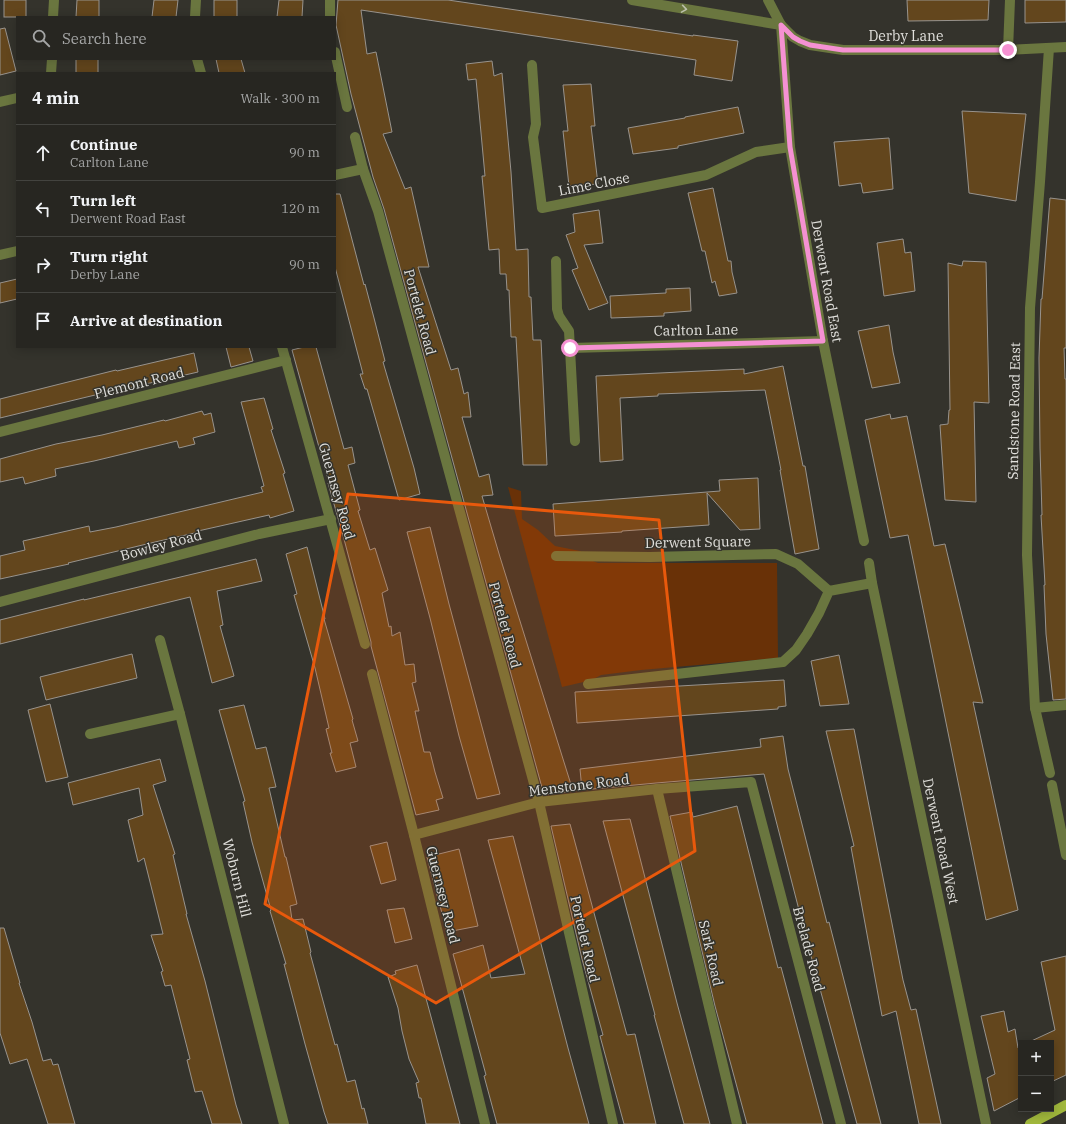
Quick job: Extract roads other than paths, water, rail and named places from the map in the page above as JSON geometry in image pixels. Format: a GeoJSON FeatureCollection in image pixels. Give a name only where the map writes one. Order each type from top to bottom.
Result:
{"type":"FeatureCollection","features":[{"type":"Feature","properties":{"kind":"main road"},"geometry":{"type":"LineString","coordinates":[[1030,1124],[1066,1105]]}},
{"type":"Feature","properties":{"kind":"street"},"geometry":{"type":"LineString","coordinates":[[53,16],[54,0]]}},
{"type":"Feature","properties":{"kind":"street"},"geometry":{"type":"LineString","coordinates":[[195,16],[196,0]]}},
{"type":"Feature","properties":{"kind":"street"},"geometry":{"type":"LineString","coordinates":[[330,0],[330,16]]}},
{"type":"Feature","properties":{"kind":"street"},"geometry":{"type":"LineString","coordinates":[[632,0],[781,25]]}},
{"type":"Feature","properties":{"kind":"street","name":"Derby Lane"},"geometry":{"type":"LineString","coordinates":[[768,0],[781,25],[793,37],[810,45],[843,50],[1008,50],[1066,47]]}},
{"type":"Feature","properties":{"kind":"street"},"geometry":{"type":"LineString","coordinates":[[1008,50],[1010,0]]}},
{"type":"Feature","properties":{"kind":"street","name":"Derwent Road East"},"geometry":{"type":"LineString","coordinates":[[781,25],[790,147],[823,341],[864,541]]}},
{"type":"Feature","properties":{"kind":"street","name":"Sandstone Road East"},"geometry":{"type":"LineString","coordinates":[[1049,48],[1030,308],[1027,555],[1035,708],[1050,774]]}},
{"type":"Feature","properties":{"kind":"street"},"geometry":{"type":"LineString","coordinates":[[336,57],[347,107]]}},
{"type":"Feature","properties":{"kind":"street"},"geometry":{"type":"LineString","coordinates":[[51,72],[52,60]]}},
{"type":"Feature","properties":{"kind":"street"},"geometry":{"type":"LineString","coordinates":[[197,60],[201,72]]}},
{"type":"Feature","properties":{"kind":"street","name":"Lime Close"},"geometry":{"type":"LineString","coordinates":[[532,65],[536,124],[533,137],[542,208],[706,175],[756,152],[790,147]]}},
{"type":"Feature","properties":{"kind":"street"},"geometry":{"type":"LineString","coordinates":[[0,102],[16,98]]}},
{"type":"Feature","properties":{"kind":"street","name":"Portelet Road"},"geometry":{"type":"LineString","coordinates":[[355,137],[363,169],[378,211],[539,802],[613,1124]]}},
{"type":"Feature","properties":{"kind":"street"},"geometry":{"type":"LineString","coordinates":[[336,175],[363,169]]}},
{"type":"Feature","properties":{"kind":"street"},"geometry":{"type":"LineString","coordinates":[[0,256],[16,251]]}},
{"type":"Feature","properties":{"kind":"street"},"geometry":{"type":"LineString","coordinates":[[556,261],[557,309],[559,316],[568,331],[576,441]]}},
{"type":"Feature","properties":{"kind":"street","name":"Carlton Lane"},"geometry":{"type":"LineString","coordinates":[[570,348],[823,341]]}},
{"type":"Feature","properties":{"kind":"street","name":"Guernsey Road"},"geometry":{"type":"LineString","coordinates":[[282,348],[365,644]]}},
{"type":"Feature","properties":{"kind":"street","name":"Plemont Road"},"geometry":{"type":"LineString","coordinates":[[0,432],[286,360]]}},
{"type":"Feature","properties":{"kind":"street","name":"Bowley Road"},"geometry":{"type":"LineString","coordinates":[[0,602],[259,534],[330,519]]}},
{"type":"Feature","properties":{"kind":"street","name":"Derwent Square"},"geometry":{"type":"LineString","coordinates":[[556,556],[650,557],[776,554],[798,564],[829,591]]}},
{"type":"Feature","properties":{"kind":"street","name":"Derwent Road West"},"geometry":{"type":"LineString","coordinates":[[869,563],[986,1124]]}},
{"type":"Feature","properties":{"kind":"street"},"geometry":{"type":"LineString","coordinates":[[588,684],[784,662],[796,650],[807,634],[829,591],[872,583]]}},
{"type":"Feature","properties":{"kind":"street","name":"Woburn Hill"},"geometry":{"type":"LineString","coordinates":[[160,640],[284,1124]]}},
{"type":"Feature","properties":{"kind":"street","name":"Guernsey Road"},"geometry":{"type":"LineString","coordinates":[[372,674],[414,835],[485,1124]]}},
{"type":"Feature","properties":{"kind":"street"},"geometry":{"type":"LineString","coordinates":[[1035,708],[1066,705]]}},
{"type":"Feature","properties":{"kind":"street"},"geometry":{"type":"LineString","coordinates":[[90,734],[180,714]]}},
{"type":"Feature","properties":{"kind":"street","name":"Menstone Road"},"geometry":{"type":"LineString","coordinates":[[414,835],[539,802],[751,782]]}},
{"type":"Feature","properties":{"kind":"street","name":"Brelade Road"},"geometry":{"type":"LineString","coordinates":[[751,782],[841,1124]]}},
{"type":"Feature","properties":{"kind":"street"},"geometry":{"type":"LineString","coordinates":[[1052,785],[1066,855]]}},
{"type":"Feature","properties":{"kind":"street","name":"Sark Road"},"geometry":{"type":"LineString","coordinates":[[657,790],[737,1124]]}}]}
